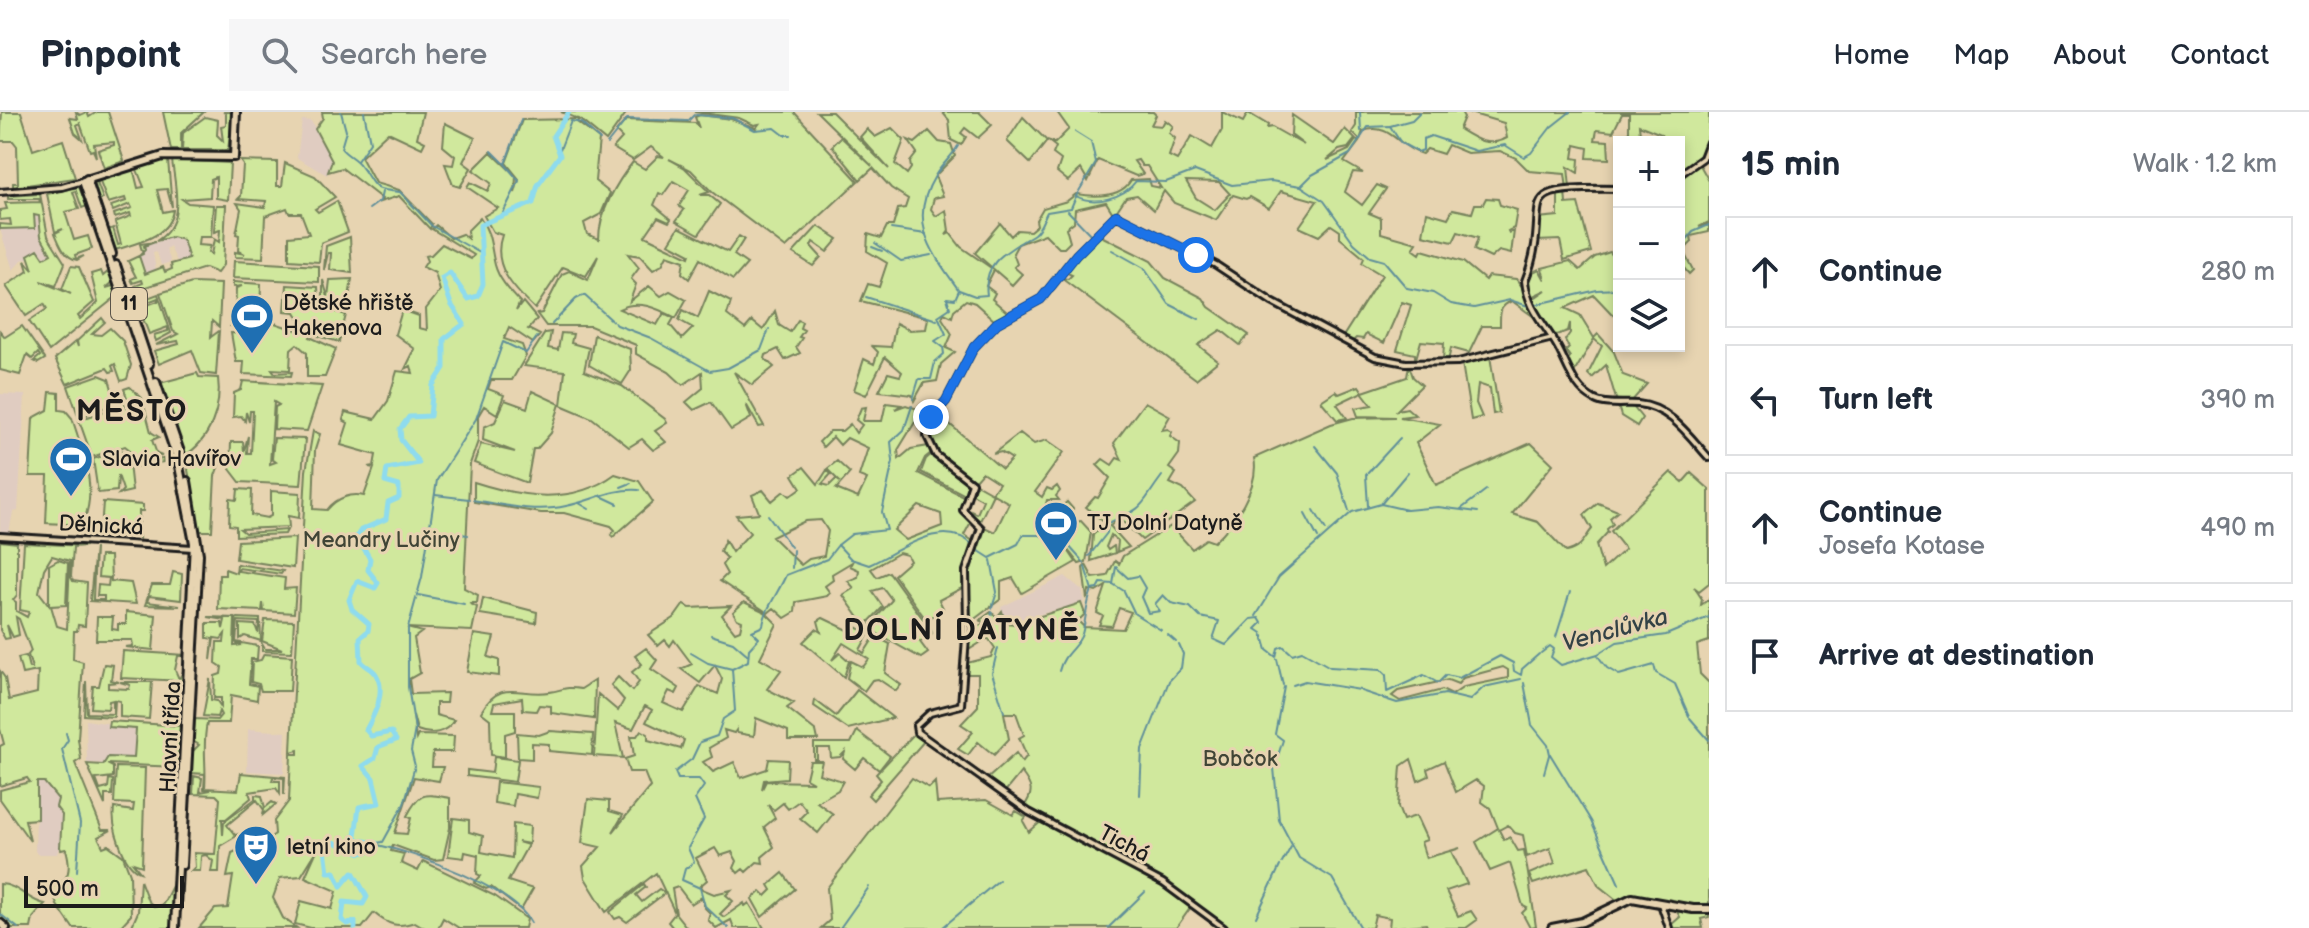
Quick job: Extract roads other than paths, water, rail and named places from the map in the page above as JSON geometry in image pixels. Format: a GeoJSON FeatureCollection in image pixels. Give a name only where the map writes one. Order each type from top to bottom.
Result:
{"type":"FeatureCollection","features":[{"type":"Feature","properties":{"kind":"main road"},"geometry":{"type":"LineString","coordinates":[[85,180],[156,157],[234,157],[236,112]]}},
{"type":"Feature","properties":{"kind":"main road","name":"11"},"geometry":{"type":"LineString","coordinates":[[85,180],[181,464],[197,548],[176,928]]}},
{"type":"Feature","properties":{"kind":"main road"},"geometry":{"type":"LineString","coordinates":[[1552,928],[1580,923],[1630,898],[1709,909]]}},
{"type":"Feature","properties":{"kind":"main road"},"geometry":{"type":"LineString","coordinates":[[0,926],[6,928]]}},
{"type":"Feature","properties":{"kind":"street"},"geometry":{"type":"LineString","coordinates":[[1685,171],[1701,160],[1709,142]]}},
{"type":"Feature","properties":{"kind":"street"},"geometry":{"type":"LineString","coordinates":[[0,192],[62,187],[85,180]]}},
{"type":"Feature","properties":{"kind":"street"},"geometry":{"type":"LineString","coordinates":[[1613,189],[1551,191],[1543,195],[1538,204],[1533,262],[1525,285],[1536,317],[1553,338],[1571,377],[1594,400],[1651,407],[1686,429],[1709,458]]}},
{"type":"Feature","properties":{"kind":"street","name":"Tichá"},"geometry":{"type":"LineString","coordinates":[[1224,928],[1163,883],[1029,812],[915,730],[929,713],[958,709],[961,704],[968,618],[966,571],[981,528],[963,510],[972,483],[940,460],[926,430],[931,417],[946,401],[974,347],[997,323],[1032,305],[1076,255],[1118,215],[1216,265],[1272,302],[1375,357],[1406,363],[1458,362],[1553,338]]}},
{"type":"Feature","properties":{"kind":"street","name":"Dělnická"},"geometry":{"type":"LineString","coordinates":[[0,536],[197,548]]}},
{"type":"Feature","properties":{"kind":"street"},"geometry":{"type":"LineString","coordinates":[[1661,902],[1669,928]]}},
{"type":"Feature","properties":{"kind":"waterway"},"geometry":{"type":"LineString","coordinates":[[341,112],[346,131],[341,148],[358,163],[375,186],[400,192],[432,226],[480,253]]}},
{"type":"Feature","properties":{"kind":"waterway"},"geometry":{"type":"LineString","coordinates":[[357,161],[370,142],[364,112]]}},
{"type":"Feature","properties":{"kind":"waterway"},"geometry":{"type":"LineString","coordinates":[[355,928],[355,922],[347,924],[342,920],[344,902],[363,904],[367,897],[353,872],[341,886],[335,872],[328,872],[325,849],[334,842],[361,853],[375,850],[376,843],[359,840],[355,836],[359,807],[379,803],[373,778],[363,766],[375,758],[378,747],[396,740],[391,732],[371,736],[366,730],[378,703],[380,688],[376,674],[361,661],[360,638],[368,631],[369,624],[352,609],[349,600],[357,581],[375,588],[378,583],[368,570],[370,559],[357,536],[361,530],[386,519],[388,503],[399,498],[399,486],[385,482],[387,469],[419,463],[401,440],[400,429],[409,417],[430,416],[433,385],[444,368],[444,339],[464,324],[451,304],[442,278],[450,273],[468,299],[478,296],[483,284],[480,225],[533,203],[538,185],[560,155],[553,136],[569,112]]}},
{"type":"Feature","properties":{"kind":"waterway"},"geometry":{"type":"LineString","coordinates":[[1360,112],[1361,131]]}},
{"type":"Feature","properties":{"kind":"waterway"},"geometry":{"type":"LineString","coordinates":[[1390,126],[1412,120],[1420,112]]}},
{"type":"Feature","properties":{"kind":"waterway"},"geometry":{"type":"LineString","coordinates":[[1302,185],[1312,175],[1350,154],[1368,127],[1390,126],[1401,143],[1418,152],[1423,150],[1423,139],[1431,136],[1476,151],[1505,145],[1524,157],[1531,153],[1551,127],[1570,112]]}},
{"type":"Feature","properties":{"kind":"waterway"},"geometry":{"type":"LineString","coordinates":[[607,144],[627,119],[688,121],[694,115]]}},
{"type":"Feature","properties":{"kind":"waterway"},"geometry":{"type":"LineString","coordinates":[[696,115],[732,118],[755,130],[775,128],[784,135],[791,135]]}},
{"type":"Feature","properties":{"kind":"waterway"},"geometry":{"type":"LineString","coordinates":[[502,215],[519,181],[505,164],[521,120]]}},
{"type":"Feature","properties":{"kind":"waterway"},"geometry":{"type":"LineString","coordinates":[[559,152],[571,121],[581,123],[600,140]]}},
{"type":"Feature","properties":{"kind":"waterway"},"geometry":{"type":"LineString","coordinates":[[1075,132],[1091,142],[1096,163],[1076,196]]}},
{"type":"Feature","properties":{"kind":"waterway"},"geometry":{"type":"LineString","coordinates":[[958,146],[937,172],[923,208],[926,236],[958,289]]}},
{"type":"Feature","properties":{"kind":"waterway"},"geometry":{"type":"LineString","coordinates":[[492,151],[505,164]]}},
{"type":"Feature","properties":{"kind":"waterway"},"geometry":{"type":"LineString","coordinates":[[913,399],[919,379],[931,379],[935,362],[944,354],[943,347],[935,341],[946,334],[938,316],[950,308],[947,298],[955,299],[959,290],[975,296],[987,295],[993,265],[1007,251],[1036,232],[1047,212],[1071,208],[1076,196],[1091,200],[1108,199],[1124,192],[1136,181],[1166,182],[1195,171],[1232,185],[1271,181],[1301,186],[1324,201],[1354,243],[1370,257],[1384,261],[1407,288],[1433,293],[1451,304],[1474,308],[1510,300],[1528,306]]}},
{"type":"Feature","properties":{"kind":"waterway"},"geometry":{"type":"LineString","coordinates":[[369,209],[380,201],[382,192]]}},
{"type":"Feature","properties":{"kind":"waterway"},"geometry":{"type":"LineString","coordinates":[[1068,211],[1094,238]]}},
{"type":"Feature","properties":{"kind":"waterway"},"geometry":{"type":"LineString","coordinates":[[1685,242],[1693,232],[1709,225]]}},
{"type":"Feature","properties":{"kind":"waterway"},"geometry":{"type":"LineString","coordinates":[[891,229],[926,234]]}},
{"type":"Feature","properties":{"kind":"waterway"},"geometry":{"type":"LineString","coordinates":[[875,243],[901,261],[931,255]]}},
{"type":"Feature","properties":{"kind":"waterway"},"geometry":{"type":"LineString","coordinates":[[872,247],[882,251]]}},
{"type":"Feature","properties":{"kind":"waterway"},"geometry":{"type":"LineString","coordinates":[[1112,250],[1144,268],[1169,304],[1199,319]]}},
{"type":"Feature","properties":{"kind":"waterway"},"geometry":{"type":"LineString","coordinates":[[1534,305],[1597,290],[1613,289]]}},
{"type":"Feature","properties":{"kind":"waterway"},"geometry":{"type":"LineString","coordinates":[[552,324],[576,299],[584,295],[617,325],[651,338],[710,371],[728,368],[761,350],[769,329]]}},
{"type":"Feature","properties":{"kind":"waterway"},"geometry":{"type":"LineString","coordinates":[[866,297],[937,320]]}},
{"type":"Feature","properties":{"kind":"waterway"},"geometry":{"type":"LineString","coordinates":[[376,843],[383,842],[404,804],[415,766],[411,751],[415,729],[408,687],[408,628],[422,577],[437,480],[476,419],[503,342],[526,353],[537,337]]}},
{"type":"Feature","properties":{"kind":"waterway"},"geometry":{"type":"LineString","coordinates":[[838,545],[852,534],[887,530],[882,512],[893,461],[891,442],[904,430],[912,406]]}},
{"type":"Feature","properties":{"kind":"waterway"},"geometry":{"type":"LineString","coordinates":[[1368,506],[1366,475],[1400,438]]}},
{"type":"Feature","properties":{"kind":"waterway"},"geometry":{"type":"LineString","coordinates":[[1315,446],[1337,473],[1349,511]]}},
{"type":"Feature","properties":{"kind":"waterway"},"geometry":{"type":"LineString","coordinates":[[1381,504],[1408,472]]}},
{"type":"Feature","properties":{"kind":"waterway"},"geometry":{"type":"LineString","coordinates":[[1089,556],[1107,533],[1108,523],[1141,505],[1162,476]]}},
{"type":"Feature","properties":{"kind":"waterway"},"geometry":{"type":"LineString","coordinates":[[621,487],[631,483]]}},
{"type":"Feature","properties":{"kind":"waterway"},"geometry":{"type":"LineString","coordinates":[[473,500],[543,509],[619,491],[639,490]]}},
{"type":"Feature","properties":{"kind":"waterway"},"geometry":{"type":"LineString","coordinates":[[1461,509],[1486,490]]}},
{"type":"Feature","properties":{"kind":"waterway"},"geometry":{"type":"LineString","coordinates":[[435,495],[469,499]]}},
{"type":"Feature","properties":{"kind":"waterway"},"geometry":{"type":"LineString","coordinates":[[601,496],[618,504]]}},
{"type":"Feature","properties":{"kind":"waterway"},"geometry":{"type":"LineString","coordinates":[[579,503],[589,509]]}},
{"type":"Feature","properties":{"kind":"waterway"},"geometry":{"type":"LineString","coordinates":[[1266,598],[1279,577],[1352,512],[1381,504],[1407,510],[1438,507],[1478,512]]}},
{"type":"Feature","properties":{"kind":"waterway"},"geometry":{"type":"LineString","coordinates":[[1314,510],[1326,530]]}},
{"type":"Feature","properties":{"kind":"waterway"},"geometry":{"type":"LineString","coordinates":[[1305,514],[1318,538]]}},
{"type":"Feature","properties":{"kind":"waterway"},"geometry":{"type":"LineString","coordinates":[[768,515],[791,547]]}},
{"type":"Feature","properties":{"kind":"waterway"},"geometry":{"type":"LineString","coordinates":[[430,530],[468,535]]}},
{"type":"Feature","properties":{"kind":"waterway","name":"Venclůvka"},"geometry":{"type":"LineString","coordinates":[[728,928],[705,906],[700,888],[682,880],[685,869],[694,862],[688,848],[704,819],[695,799],[704,786],[699,779],[678,779],[675,772],[692,759],[700,742],[717,736],[723,719],[735,711],[732,669],[748,661],[749,649],[759,638],[752,631],[763,626],[769,606],[786,575],[827,559],[838,545],[851,559],[869,565],[934,535],[961,537],[973,545]]}},
{"type":"Feature","properties":{"kind":"waterway","name":"Venclůvka"},"geometry":{"type":"LineString","coordinates":[[976,549],[990,558],[1018,544],[1023,535],[1040,535],[1068,545],[1084,563]]}},
{"type":"Feature","properties":{"kind":"waterway"},"geometry":{"type":"LineString","coordinates":[[792,568],[793,550]]}},
{"type":"Feature","properties":{"kind":"waterway"},"geometry":{"type":"LineString","coordinates":[[991,560],[997,592],[992,608]]}},
{"type":"Feature","properties":{"kind":"waterway","name":"Venclůvka"},"geometry":{"type":"LineString","coordinates":[[1085,567],[1092,590],[1098,589],[1101,583],[1113,584],[1116,567],[1128,578],[1138,576],[1145,588],[1141,597],[1148,613],[1160,611],[1155,604],[1163,595],[1171,603],[1190,607],[1200,617],[1219,621],[1213,639],[1226,645],[1251,619],[1259,618],[1262,623],[1256,629],[1262,633],[1267,650],[1276,657],[1278,648],[1283,646],[1292,654],[1302,651],[1330,667],[1381,670],[1386,675],[1387,692],[1424,675],[1438,683],[1446,675],[1459,678],[1500,656],[1513,663],[1514,671],[1521,675],[1522,669],[1539,654]]}},
{"type":"Feature","properties":{"kind":"waterway"},"geometry":{"type":"LineString","coordinates":[[1113,584],[1124,591],[1135,614],[1161,630]]}},
{"type":"Feature","properties":{"kind":"waterway"},"geometry":{"type":"LineString","coordinates":[[1059,671],[1082,634],[1092,590]]}},
{"type":"Feature","properties":{"kind":"waterway"},"geometry":{"type":"LineString","coordinates":[[1556,637],[1570,592]]}},
{"type":"Feature","properties":{"kind":"waterway"},"geometry":{"type":"LineString","coordinates":[[418,595],[464,604]]}},
{"type":"Feature","properties":{"kind":"waterway"},"geometry":{"type":"LineString","coordinates":[[1256,616],[1266,600]]}},
{"type":"Feature","properties":{"kind":"waterway"},"geometry":{"type":"LineString","coordinates":[[992,612],[989,629],[996,638]]}},
{"type":"Feature","properties":{"kind":"waterway","name":"Venclůvka"},"geometry":{"type":"LineString","coordinates":[[1541,653],[1550,646],[1554,649],[1551,657],[1561,665],[1598,654],[1617,642],[1666,635],[1709,617]]}},
{"type":"Feature","properties":{"kind":"waterway"},"geometry":{"type":"LineString","coordinates":[[711,635],[733,642],[748,655]]}},
{"type":"Feature","properties":{"kind":"waterway"},"geometry":{"type":"LineString","coordinates":[[1168,635],[1176,642]]}},
{"type":"Feature","properties":{"kind":"waterway"},"geometry":{"type":"LineString","coordinates":[[1140,795],[1142,749],[1169,681],[1181,668],[1183,654],[1179,645]]}},
{"type":"Feature","properties":{"kind":"waterway"},"geometry":{"type":"LineString","coordinates":[[998,648],[992,673],[1004,712]]}},
{"type":"Feature","properties":{"kind":"waterway"},"geometry":{"type":"LineString","coordinates":[[691,653],[708,663],[732,669]]}},
{"type":"Feature","properties":{"kind":"waterway"},"geometry":{"type":"LineString","coordinates":[[1598,656],[1607,668],[1619,675],[1654,665],[1656,673],[1675,684],[1689,716]]}},
{"type":"Feature","properties":{"kind":"waterway"},"geometry":{"type":"LineString","coordinates":[[1277,659],[1283,685]]}},
{"type":"Feature","properties":{"kind":"waterway"},"geometry":{"type":"LineString","coordinates":[[1361,691],[1397,703],[1445,694],[1470,700],[1484,687],[1521,679]]}},
{"type":"Feature","properties":{"kind":"waterway"},"geometry":{"type":"LineString","coordinates":[[1293,685],[1305,681],[1360,690]]}},
{"type":"Feature","properties":{"kind":"waterway"},"geometry":{"type":"LineString","coordinates":[[1524,683],[1532,725],[1548,745],[1550,754],[1591,821],[1619,884]]}},
{"type":"Feature","properties":{"kind":"waterway"},"geometry":{"type":"LineString","coordinates":[[1284,687],[1275,734],[1283,740],[1274,768],[1279,820],[1299,858],[1332,878],[1361,928]]}},
{"type":"Feature","properties":{"kind":"waterway"},"geometry":{"type":"LineString","coordinates":[[1690,718],[1709,740]]}},
{"type":"Feature","properties":{"kind":"waterway"},"geometry":{"type":"LineString","coordinates":[[66,733],[68,740],[62,749],[80,823],[77,871]]}},
{"type":"Feature","properties":{"kind":"waterway"},"geometry":{"type":"LineString","coordinates":[[1544,773],[1549,755]]}},
{"type":"Feature","properties":{"kind":"waterway"},"geometry":{"type":"LineString","coordinates":[[378,845],[438,864],[485,885],[521,910],[531,923]]}},
{"type":"Feature","properties":{"kind":"waterway"},"geometry":{"type":"LineString","coordinates":[[1282,863],[1291,847]]}},
{"type":"Feature","properties":{"kind":"waterway"},"geometry":{"type":"LineString","coordinates":[[1256,917],[1280,866]]}},
{"type":"Feature","properties":{"kind":"waterway"},"geometry":{"type":"LineString","coordinates":[[942,928],[999,880]]}},
{"type":"Feature","properties":{"kind":"waterway"},"geometry":{"type":"LineString","coordinates":[[840,928],[869,887]]}},
{"type":"Feature","properties":{"kind":"waterway","name":"Bobčok"},"geometry":{"type":"LineString","coordinates":[[1108,928],[1145,892]]}},
{"type":"Feature","properties":{"kind":"waterway"},"geometry":{"type":"LineString","coordinates":[[0,914],[18,928]]}},
{"type":"Feature","properties":{"kind":"place","name":"Dětské hřiště Hakenova"},"geometry":{"type":"Point","coordinates":[252,355]}},
{"type":"Feature","properties":{"kind":"place","name":"Slavia Havířov"},"geometry":{"type":"Point","coordinates":[71,498]}},
{"type":"Feature","properties":{"kind":"place","name":"TJ Dolní Datyně"},"geometry":{"type":"Point","coordinates":[1056,562]}},
{"type":"Feature","properties":{"kind":"place","name":"letní kino"},"geometry":{"type":"Point","coordinates":[256,886]}},
{"type":"Feature","properties":{"kind":"district","name":"MĚSTO"},"geometry":{"type":"Point","coordinates":[132,412]}},
{"type":"Feature","properties":{"kind":"district","name":"DOLNÍ DATYNĚ"},"geometry":{"type":"Point","coordinates":[962,631]}},
{"type":"Feature","properties":{"kind":"park label","name":"Meandry Lučiny"},"geometry":{"type":"Point","coordinates":[381,540]}}]}
